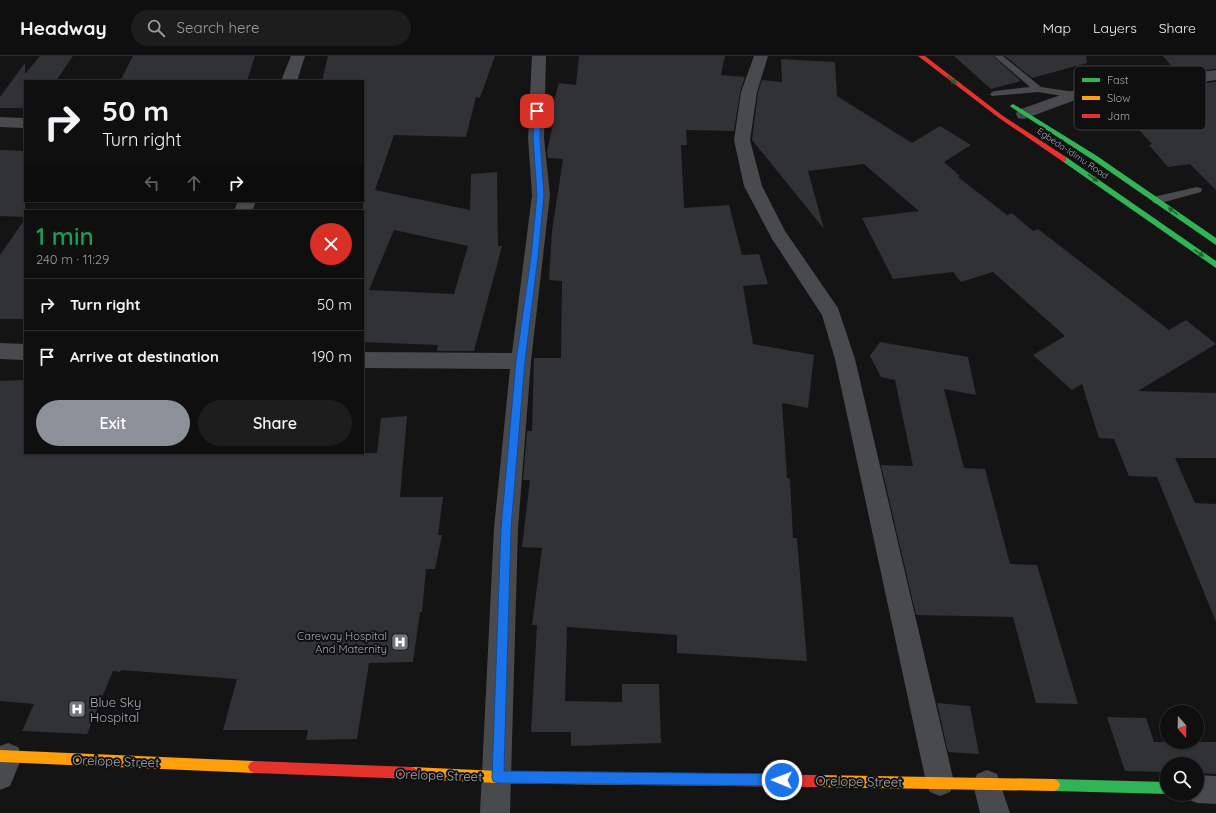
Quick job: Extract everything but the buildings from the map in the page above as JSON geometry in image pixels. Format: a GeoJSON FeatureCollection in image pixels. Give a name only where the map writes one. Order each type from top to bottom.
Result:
{"type":"FeatureCollection","features":[{"type":"Feature","properties":{"kind":"street"},"geometry":{"type":"LineString","coordinates":[[289,80],[298,56]]}},
{"type":"Feature","properties":{"kind":"street"},"geometry":{"type":"LineString","coordinates":[[495,813],[498,777],[506,528],[521,361],[540,195],[536,138],[539,56]]}},
{"type":"Feature","properties":{"kind":"street"},"geometry":{"type":"LineString","coordinates":[[761,56],[749,92],[742,140],[753,186],[778,234],[831,313],[845,359],[940,782]]}},
{"type":"Feature","properties":{"kind":"street","name":"Egbeda-Idimu Road"},"geometry":{"type":"LineString","coordinates":[[921,56],[1001,117],[1076,166],[1216,265]]}},
{"type":"Feature","properties":{"kind":"street"},"geometry":{"type":"LineString","coordinates":[[1206,77],[1216,76]]}},
{"type":"Feature","properties":{"kind":"street","name":"Egbeda-Idimu Road"},"geometry":{"type":"LineString","coordinates":[[992,92],[1024,114],[1096,158],[1216,242]]}},
{"type":"Feature","properties":{"kind":"street"},"geometry":{"type":"LineString","coordinates":[[1024,114],[1074,95]]}},
{"type":"Feature","properties":{"kind":"street"},"geometry":{"type":"LineString","coordinates":[[0,122],[24,123]]}},
{"type":"Feature","properties":{"kind":"street"},"geometry":{"type":"LineString","coordinates":[[1076,166],[1096,158]]}},
{"type":"Feature","properties":{"kind":"street"},"geometry":{"type":"LineString","coordinates":[[0,351],[24,352]]}},
{"type":"Feature","properties":{"kind":"street"},"geometry":{"type":"LineString","coordinates":[[364,360],[521,361]]}},
{"type":"Feature","properties":{"kind":"street","name":"Orelope Street"},"geometry":{"type":"LineString","coordinates":[[3,763],[498,777],[940,782],[1160,788]]}},
{"type":"Feature","properties":{"kind":"street"},"geometry":{"type":"LineString","coordinates":[[987,784],[994,813]]}},
{"type":"Feature","properties":{"kind":"street"},"geometry":{"type":"LineString","coordinates":[[1204,789],[1216,790]]}},
{"type":"Feature","properties":{"kind":"lane"},"geometry":{"type":"LineString","coordinates":[[998,56],[1038,89]]}},
{"type":"Feature","properties":{"kind":"lane"},"geometry":{"type":"LineString","coordinates":[[992,92],[1038,89],[1074,95]]}},
{"type":"Feature","properties":{"kind":"lane"},"geometry":{"type":"LineString","coordinates":[[1157,200],[1197,190]]}},
{"type":"Feature","properties":{"kind":"traffic: fast"},"geometry":{"type":"LineString","coordinates":[[1013,106],[1095,158],[1216,242]]}},
{"type":"Feature","properties":{"kind":"traffic: fast"},"geometry":{"type":"LineString","coordinates":[[1064,159],[1216,265]]}},
{"type":"Feature","properties":{"kind":"traffic: fast"},"geometry":{"type":"LineString","coordinates":[[1054,785],[1160,788]]}},
{"type":"Feature","properties":{"kind":"traffic: slow"},"geometry":{"type":"LineString","coordinates":[[0,756],[254,767]]}},
{"type":"Feature","properties":{"kind":"traffic: slow"},"geometry":{"type":"LineString","coordinates":[[412,773],[498,777],[633,779]]}},
{"type":"Feature","properties":{"kind":"traffic: slow"},"geometry":{"type":"LineString","coordinates":[[817,781],[1054,785]]}},
{"type":"Feature","properties":{"kind":"traffic: jam"},"geometry":{"type":"LineString","coordinates":[[921,56],[1001,117],[1064,159]]}},
{"type":"Feature","properties":{"kind":"traffic: jam"},"geometry":{"type":"LineString","coordinates":[[254,767],[412,773]]}},
{"type":"Feature","properties":{"kind":"traffic: jam"},"geometry":{"type":"LineString","coordinates":[[633,779],[817,781]]}},
{"type":"Feature","properties":{"kind":"place","name":"Careway Hospital And Maternity"},"geometry":{"type":"Point","coordinates":[400,642]}},
{"type":"Feature","properties":{"kind":"place","name":"Blue Sky Hospital"},"geometry":{"type":"Point","coordinates":[77,709]}},
{"type":"Feature","properties":{"kind":"route"},"geometry":{"type":"LineString","coordinates":[[537,111],[536,138],[540,195],[521,361],[506,528],[498,777],[782,780]]}}]}
